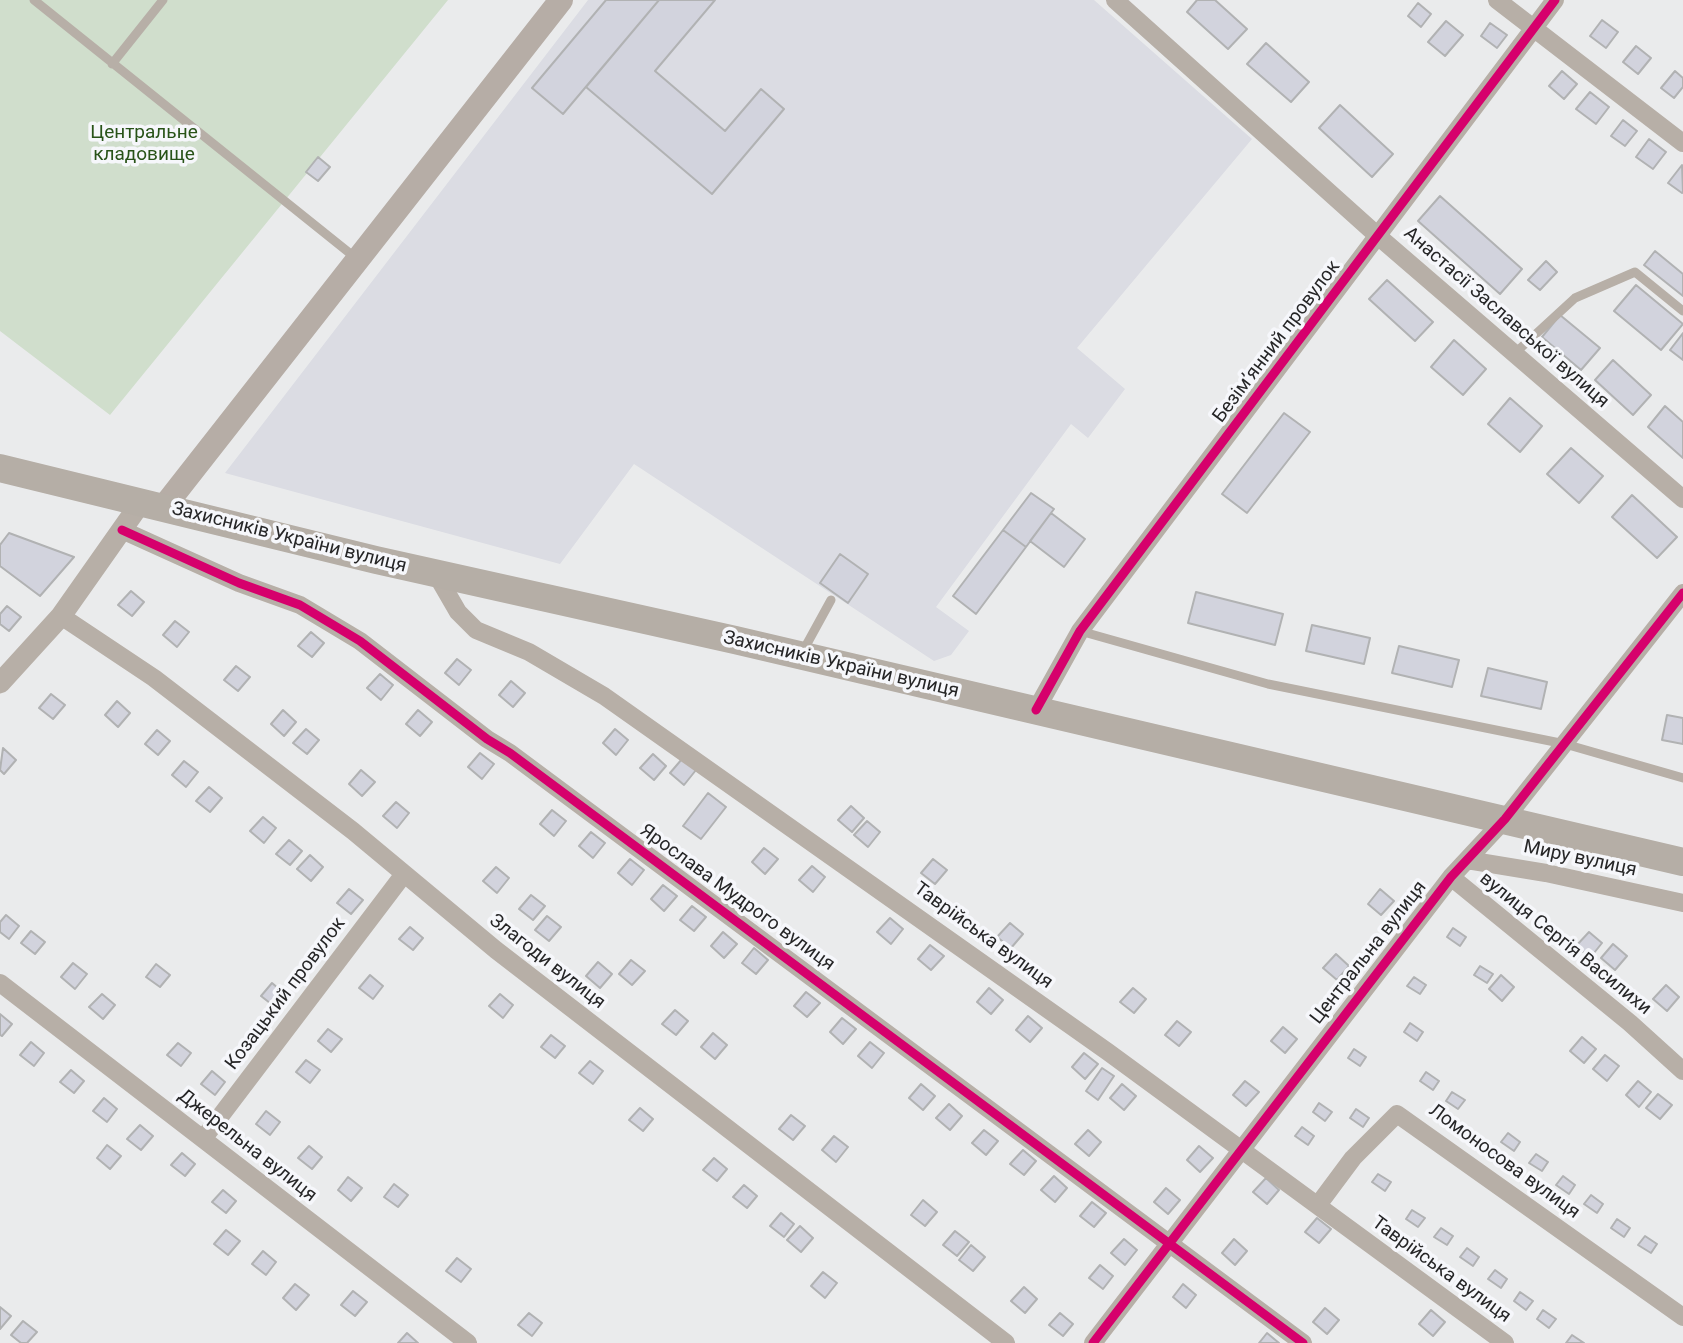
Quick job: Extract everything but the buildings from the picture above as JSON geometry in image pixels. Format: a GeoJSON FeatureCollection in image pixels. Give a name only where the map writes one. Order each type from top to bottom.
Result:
{"type":"FeatureCollection","features":[{"type":"Feature","properties":{"kind":"highway","name":"Захисників України вулиця"},"geometry":{"type":"LineString","coordinates":[[0,468],[436,574],[800,655],[1683,862]]}},
{"type":"Feature","properties":{"kind":"main road"},"geometry":{"type":"LineString","coordinates":[[152,504],[358,260],[561,0]]}},
{"type":"Feature","properties":{"kind":"street","name":"Анастасії Заславської вулиця"},"geometry":{"type":"LineString","coordinates":[[1115,0],[1379,237],[1683,499]]}},
{"type":"Feature","properties":{"kind":"street"},"geometry":{"type":"LineString","coordinates":[[1497,0],[1683,143]]}},
{"type":"Feature","properties":{"kind":"street","name":"Безімʼянний провулок"},"geometry":{"type":"LineString","coordinates":[[1037,710],[1080,631],[1555,0]]}},
{"type":"Feature","properties":{"kind":"street"},"geometry":{"type":"LineString","coordinates":[[0,683],[61,616],[122,530],[152,504]]}},
{"type":"Feature","properties":{"kind":"street","name":"Ярослава Мудрого вулиця"},"geometry":{"type":"LineString","coordinates":[[122,530],[239,583],[300,606],[360,641],[487,739],[520,760],[1172,1242],[1303,1343]]}},
{"type":"Feature","properties":{"kind":"street","name":"Таврійська вулиця"},"geometry":{"type":"LineString","coordinates":[[436,574],[458,612],[476,630],[529,652],[604,696],[913,911],[1242,1148],[1505,1343]]}},
{"type":"Feature","properties":{"kind":"street","name":"Центральна вулиця"},"geometry":{"type":"LineString","coordinates":[[1093,1343],[1451,877],[1505,819],[1683,593]]}},
{"type":"Feature","properties":{"kind":"street","name":"Злагоди вулиця"},"geometry":{"type":"LineString","coordinates":[[61,616],[154,678],[507,958],[1006,1343]]}},
{"type":"Feature","properties":{"kind":"street","name":"Миру вулиця"},"geometry":{"type":"LineString","coordinates":[[1467,860],[1546,873],[1683,903]]}},
{"type":"Feature","properties":{"kind":"street","name":"Козацький провулок"},"geometry":{"type":"LineString","coordinates":[[203,1139],[404,874]]}},
{"type":"Feature","properties":{"kind":"street","name":"вулиця Сергія Василихи"},"geometry":{"type":"LineString","coordinates":[[1451,877],[1630,1023],[1683,1071]]}},
{"type":"Feature","properties":{"kind":"street","name":"Джерельна вулиця"},"geometry":{"type":"LineString","coordinates":[[0,983],[468,1343]]}},
{"type":"Feature","properties":{"kind":"street","name":"Ломоносова вулиця"},"geometry":{"type":"LineString","coordinates":[[1318,1205],[1353,1158],[1397,1114],[1683,1317]]}},
{"type":"Feature","properties":{"kind":"lane"},"geometry":{"type":"LineString","coordinates":[[34,0],[358,260]]}},
{"type":"Feature","properties":{"kind":"lane"},"geometry":{"type":"LineString","coordinates":[[112,64],[163,0]]}},
{"type":"Feature","properties":{"kind":"lane"},"geometry":{"type":"LineString","coordinates":[[1514,354],[1574,298],[1635,272],[1683,311]]}},
{"type":"Feature","properties":{"kind":"lane"},"geometry":{"type":"LineString","coordinates":[[800,655],[831,600]]}},
{"type":"Feature","properties":{"kind":"lane"},"geometry":{"type":"LineString","coordinates":[[1080,631],[1268,684],[1565,744],[1683,778]]}},
{"type":"Feature","properties":{"kind":"shaded area"},"geometry":{"type":"Polygon","coordinates":[[[588,0],[1094,0],[1252,139],[1077,348],[1125,389],[1088,438],[1071,424],[936,607],[969,631],[951,655],[934,661],[634,464],[560,564],[225,473],[588,0]]]}},
{"type":"Feature","properties":{"kind":"green space","name":"Центральне кладовище"},"geometry":{"type":"Polygon","coordinates":[[[0,0],[448,0],[110,415],[0,331],[0,0]]]}},
{"type":"Feature","properties":{"kind":"cycle path"},"geometry":{"type":"LineString","coordinates":[[1036,710],[1080,631],[1555,0]]}},
{"type":"Feature","properties":{"kind":"cycle path"},"geometry":{"type":"LineString","coordinates":[[122,530],[239,583],[300,605],[360,641],[487,739],[510,753],[1303,1343]]}},
{"type":"Feature","properties":{"kind":"cycle path"},"geometry":{"type":"LineString","coordinates":[[1093,1343],[1451,877],[1505,819],[1683,593]]}}]}
